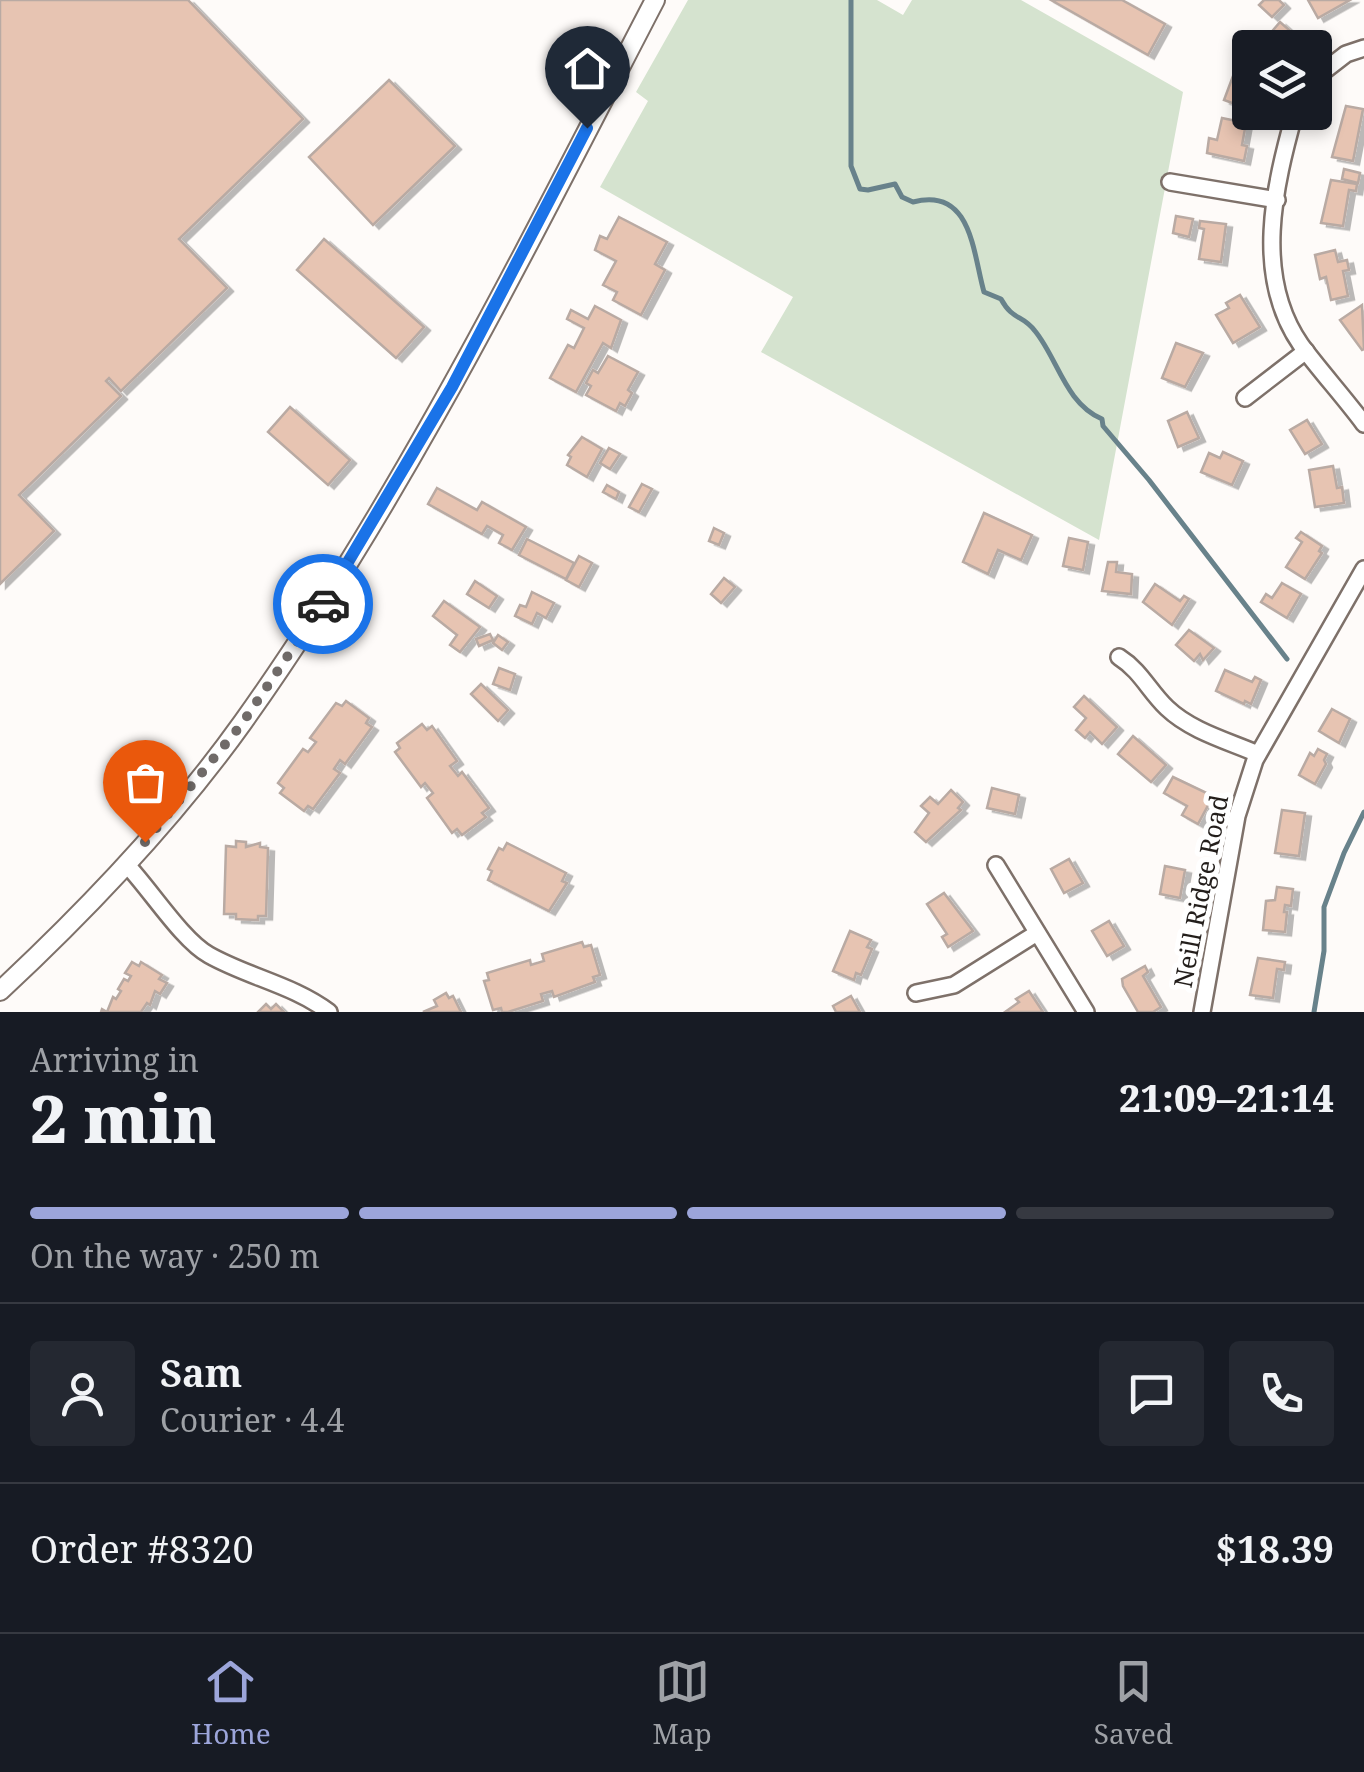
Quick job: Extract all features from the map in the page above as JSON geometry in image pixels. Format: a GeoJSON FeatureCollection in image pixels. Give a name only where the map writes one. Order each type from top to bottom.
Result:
{"type":"FeatureCollection","features":[{"type":"Feature","properties":{"kind":"main road"},"geometry":{"type":"LineString","coordinates":[[0,991],[54,941],[126,864],[241,725],[348,566],[491,318],[655,0]]}},
{"type":"Feature","properties":{"kind":"street"},"geometry":{"type":"LineString","coordinates":[[1332,65],[1346,54],[1364,48]]}},
{"type":"Feature","properties":{"kind":"street"},"geometry":{"type":"LineString","coordinates":[[1291,130],[1277,200],[1272,245],[1274,280],[1286,318],[1306,351],[1364,424]]}},
{"type":"Feature","properties":{"kind":"street"},"geometry":{"type":"LineString","coordinates":[[1170,182],[1277,200]]}},
{"type":"Feature","properties":{"kind":"street"},"geometry":{"type":"LineString","coordinates":[[1245,398],[1306,351]]}},
{"type":"Feature","properties":{"kind":"street","name":"Neill Ridge Road"},"geometry":{"type":"LineString","coordinates":[[1202,1012],[1241,799],[1258,754],[1364,570]]}},
{"type":"Feature","properties":{"kind":"street"},"geometry":{"type":"LineString","coordinates":[[1118,657],[1140,673],[1165,707],[1180,718],[1258,754]]}},
{"type":"Feature","properties":{"kind":"street"},"geometry":{"type":"LineString","coordinates":[[126,864],[197,947],[329,1012]]}},
{"type":"Feature","properties":{"kind":"street"},"geometry":{"type":"LineString","coordinates":[[996,865],[1086,1012]]}},
{"type":"Feature","properties":{"kind":"street"},"geometry":{"type":"LineString","coordinates":[[916,993],[954,984],[1037,932]]}},
{"type":"Feature","properties":{"kind":"green space"},"geometry":{"type":"Polygon","coordinates":[[[688,0],[877,0],[903,15],[912,0],[1021,0],[1183,92],[1099,540],[761,352],[793,297],[600,187],[648,101],[636,92],[688,0]]]}},
{"type":"Feature","properties":{"kind":"building"},"geometry":{"type":"Polygon","coordinates":[[[0,0],[188,0],[303,119],[179,239],[227,288],[121,391],[109,378],[106,381],[121,396],[19,495],[54,531],[0,584],[0,0]]]}},
{"type":"Feature","properties":{"kind":"building"},"geometry":{"type":"Polygon","coordinates":[[[1051,0],[1122,0],[1165,24],[1148,55],[1051,0]]]}},
{"type":"Feature","properties":{"kind":"building"},"geometry":{"type":"Polygon","coordinates":[[[1264,0],[1279,0],[1284,5],[1272,17],[1259,5],[1264,0]]]}},
{"type":"Feature","properties":{"kind":"building"},"geometry":{"type":"Polygon","coordinates":[[[1308,0],[1350,0],[1318,18],[1308,0]]]}},
{"type":"Feature","properties":{"kind":"building"},"geometry":{"type":"Polygon","coordinates":[[[1280,22],[1289,30],[1273,30],[1280,22]]]}},
{"type":"Feature","properties":{"kind":"building"},"geometry":{"type":"Polygon","coordinates":[[[1232,79],[1232,103],[1224,100],[1232,79]]]}},
{"type":"Feature","properties":{"kind":"building"},"geometry":{"type":"Polygon","coordinates":[[[389,80],[455,146],[373,225],[309,157],[389,80]]]}},
{"type":"Feature","properties":{"kind":"building"},"geometry":{"type":"Polygon","coordinates":[[[1346,106],[1363,109],[1353,161],[1332,157],[1346,106]]]}},
{"type":"Feature","properties":{"kind":"building"},"geometry":{"type":"Polygon","coordinates":[[[1222,118],[1232,120],[1232,130],[1245,130],[1244,161],[1207,153],[1209,138],[1217,140],[1222,118]]]}},
{"type":"Feature","properties":{"kind":"building"},"geometry":{"type":"Polygon","coordinates":[[[1344,169],[1360,173],[1358,183],[1342,179],[1344,169]]]}},
{"type":"Feature","properties":{"kind":"building"},"geometry":{"type":"Polygon","coordinates":[[[1331,180],[1357,184],[1356,191],[1349,190],[1343,226],[1321,223],[1331,180]]]}},
{"type":"Feature","properties":{"kind":"building"},"geometry":{"type":"Polygon","coordinates":[[[1176,216],[1193,219],[1189,237],[1173,233],[1176,216]]]}},
{"type":"Feature","properties":{"kind":"building"},"geometry":{"type":"Polygon","coordinates":[[[619,217],[667,242],[655,264],[665,270],[641,315],[613,300],[617,292],[603,285],[616,261],[595,250],[600,236],[607,239],[619,217]]]}},
{"type":"Feature","properties":{"kind":"building"},"geometry":{"type":"Polygon","coordinates":[[[1200,221],[1226,224],[1221,262],[1199,259],[1204,229],[1199,228],[1200,221]]]}},
{"type":"Feature","properties":{"kind":"building"},"geometry":{"type":"Polygon","coordinates":[[[324,239],[424,327],[396,358],[297,270],[324,239]]]}},
{"type":"Feature","properties":{"kind":"building"},"geometry":{"type":"Polygon","coordinates":[[[1335,250],[1338,262],[1347,260],[1349,270],[1343,271],[1348,296],[1331,300],[1326,277],[1320,279],[1315,255],[1335,250]]]}},
{"type":"Feature","properties":{"kind":"building"},"geometry":{"type":"Polygon","coordinates":[[[1240,295],[1260,327],[1233,343],[1216,315],[1240,295]]]}},
{"type":"Feature","properties":{"kind":"building"},"geometry":{"type":"Polygon","coordinates":[[[1362,305],[1364,349],[1362,350],[1340,320],[1362,305]]]}},
{"type":"Feature","properties":{"kind":"building"},"geometry":{"type":"Polygon","coordinates":[[[595,306],[621,320],[611,348],[603,343],[576,392],[550,378],[568,345],[574,348],[584,328],[567,319],[571,310],[588,319],[595,306]]]}},
{"type":"Feature","properties":{"kind":"building"},"geometry":{"type":"Polygon","coordinates":[[[1176,343],[1203,353],[1185,387],[1162,378],[1176,343]]]}},
{"type":"Feature","properties":{"kind":"building"},"geometry":{"type":"Polygon","coordinates":[[[608,356],[638,372],[625,406],[620,403],[616,411],[586,395],[591,386],[586,383],[593,370],[598,373],[608,356]]]}},
{"type":"Feature","properties":{"kind":"building"},"geometry":{"type":"Polygon","coordinates":[[[290,407],[350,460],[328,485],[268,432],[290,407]]]}},
{"type":"Feature","properties":{"kind":"building"},"geometry":{"type":"Polygon","coordinates":[[[1187,412],[1199,438],[1178,447],[1168,421],[1187,412]]]}},
{"type":"Feature","properties":{"kind":"building"},"geometry":{"type":"Polygon","coordinates":[[[1307,420],[1322,444],[1305,454],[1290,430],[1307,420]]]}},
{"type":"Feature","properties":{"kind":"building"},"geometry":{"type":"Polygon","coordinates":[[[582,437],[602,449],[587,477],[567,465],[571,457],[568,455],[582,437]]]}},
{"type":"Feature","properties":{"kind":"building"},"geometry":{"type":"Polygon","coordinates":[[[609,448],[620,454],[610,469],[600,463],[609,448]]]}},
{"type":"Feature","properties":{"kind":"building"},"geometry":{"type":"Polygon","coordinates":[[[1223,452],[1243,461],[1232,485],[1201,472],[1209,453],[1220,458],[1223,452]]]}},
{"type":"Feature","properties":{"kind":"building"},"geometry":{"type":"Polygon","coordinates":[[[1333,466],[1344,503],[1315,507],[1309,470],[1333,466]]]}},
{"type":"Feature","properties":{"kind":"building"},"geometry":{"type":"Polygon","coordinates":[[[642,484],[652,489],[639,512],[629,507],[642,484]]]}},
{"type":"Feature","properties":{"kind":"building"},"geometry":{"type":"Polygon","coordinates":[[[607,485],[619,492],[616,499],[603,492],[607,485]]]}},
{"type":"Feature","properties":{"kind":"building"},"geometry":{"type":"Polygon","coordinates":[[[437,488],[477,510],[482,502],[526,527],[512,550],[499,543],[503,535],[487,526],[482,534],[428,504],[437,488]]]}},
{"type":"Feature","properties":{"kind":"building"},"geometry":{"type":"Polygon","coordinates":[[[984,513],[1032,535],[1021,560],[998,550],[988,574],[963,562],[984,513]]]}},
{"type":"Feature","properties":{"kind":"building"},"geometry":{"type":"Polygon","coordinates":[[[714,528],[724,533],[719,545],[709,541],[714,528]]]}},
{"type":"Feature","properties":{"kind":"building"},"geometry":{"type":"Polygon","coordinates":[[[1301,532],[1322,546],[1322,553],[1305,579],[1286,567],[1302,542],[1296,538],[1301,532]]]}},
{"type":"Feature","properties":{"kind":"building"},"geometry":{"type":"Polygon","coordinates":[[[1069,538],[1088,542],[1083,570],[1063,566],[1069,538]]]}},
{"type":"Feature","properties":{"kind":"building"},"geometry":{"type":"Polygon","coordinates":[[[527,539],[574,563],[566,579],[519,555],[527,539]]]}},
{"type":"Feature","properties":{"kind":"building"},"geometry":{"type":"Polygon","coordinates":[[[579,556],[592,563],[579,587],[566,580],[579,556]]]}},
{"type":"Feature","properties":{"kind":"building"},"geometry":{"type":"Polygon","coordinates":[[[1108,562],[1117,562],[1116,572],[1132,574],[1131,594],[1102,591],[1108,562]]]}},
{"type":"Feature","properties":{"kind":"building"},"geometry":{"type":"Polygon","coordinates":[[[724,578],[735,587],[721,603],[711,594],[724,578]]]}},
{"type":"Feature","properties":{"kind":"building"},"geometry":{"type":"Polygon","coordinates":[[[475,581],[497,596],[489,608],[467,594],[475,581]]]}},
{"type":"Feature","properties":{"kind":"building"},"geometry":{"type":"Polygon","coordinates":[[[1282,583],[1301,594],[1287,618],[1261,602],[1266,594],[1272,598],[1282,583]]]}},
{"type":"Feature","properties":{"kind":"building"},"geometry":{"type":"Polygon","coordinates":[[[1155,584],[1180,601],[1184,596],[1189,599],[1172,625],[1143,602],[1155,584]]]}},
{"type":"Feature","properties":{"kind":"building"},"geometry":{"type":"Polygon","coordinates":[[[532,592],[554,603],[546,618],[537,613],[532,624],[515,616],[520,605],[526,607],[532,592]]]}},
{"type":"Feature","properties":{"kind":"building"},"geometry":{"type":"Polygon","coordinates":[[[444,601],[480,627],[460,652],[450,645],[457,635],[433,616],[444,601]]]}},
{"type":"Feature","properties":{"kind":"building"},"geometry":{"type":"Polygon","coordinates":[[[1189,630],[1214,648],[1203,660],[1200,654],[1194,661],[1176,645],[1189,630]]]}},
{"type":"Feature","properties":{"kind":"building"},"geometry":{"type":"Polygon","coordinates":[[[490,634],[493,640],[479,646],[476,639],[490,634]]]}},
{"type":"Feature","properties":{"kind":"building"},"geometry":{"type":"Polygon","coordinates":[[[498,635],[508,642],[502,650],[493,643],[498,635]]]}},
{"type":"Feature","properties":{"kind":"building"},"geometry":{"type":"Polygon","coordinates":[[[499,668],[515,674],[510,690],[493,684],[499,668]]]}},
{"type":"Feature","properties":{"kind":"building"},"geometry":{"type":"Polygon","coordinates":[[[1225,670],[1252,682],[1255,677],[1261,680],[1251,704],[1216,691],[1225,670]]]}},
{"type":"Feature","properties":{"kind":"building"},"geometry":{"type":"Polygon","coordinates":[[[481,684],[508,710],[498,721],[471,694],[481,684]]]}},
{"type":"Feature","properties":{"kind":"building"},"geometry":{"type":"Polygon","coordinates":[[[1084,696],[1117,727],[1102,744],[1090,732],[1085,738],[1076,730],[1086,718],[1074,707],[1084,696]]]}},
{"type":"Feature","properties":{"kind":"building"},"geometry":{"type":"Polygon","coordinates":[[[346,701],[369,718],[366,723],[372,727],[345,764],[340,760],[334,769],[340,773],[313,809],[308,806],[304,811],[280,793],[284,788],[278,783],[303,749],[308,752],[316,742],[310,738],[336,703],[342,706],[346,701]]]}},
{"type":"Feature","properties":{"kind":"building"},"geometry":{"type":"Polygon","coordinates":[[[1332,709],[1350,719],[1339,743],[1319,731],[1332,709]]]}},
{"type":"Feature","properties":{"kind":"building"},"geometry":{"type":"Polygon","coordinates":[[[422,724],[427,730],[432,726],[457,761],[450,766],[458,776],[462,772],[489,808],[482,813],[486,817],[462,835],[457,829],[452,833],[427,798],[433,793],[425,783],[421,787],[395,752],[400,748],[397,743],[422,724]]]}},
{"type":"Feature","properties":{"kind":"building"},"geometry":{"type":"Polygon","coordinates":[[[1133,736],[1166,765],[1151,782],[1118,754],[1133,736]]]}},
{"type":"Feature","properties":{"kind":"building"},"geometry":{"type":"Polygon","coordinates":[[[1318,749],[1327,754],[1315,784],[1299,775],[1310,753],[1314,756],[1318,749]]]}},
{"type":"Feature","properties":{"kind":"building"},"geometry":{"type":"Polygon","coordinates":[[[1173,777],[1213,796],[1198,824],[1182,815],[1187,806],[1164,793],[1173,777]]]}},
{"type":"Feature","properties":{"kind":"building"},"geometry":{"type":"Polygon","coordinates":[[[992,788],[1019,795],[1015,814],[987,808],[992,788]]]}},
{"type":"Feature","properties":{"kind":"building"},"geometry":{"type":"Polygon","coordinates":[[[951,790],[963,802],[958,808],[961,810],[926,842],[915,832],[929,813],[921,806],[930,797],[938,804],[951,790]]]}},
{"type":"Feature","properties":{"kind":"building"},"geometry":{"type":"Polygon","coordinates":[[[1282,810],[1305,813],[1299,856],[1275,853],[1282,810]]]}},
{"type":"Feature","properties":{"kind":"building"},"geometry":{"type":"Polygon","coordinates":[[[236,841],[246,842],[246,847],[260,843],[260,847],[268,848],[266,916],[258,916],[258,920],[224,914],[226,846],[236,847],[236,841]]]}},
{"type":"Feature","properties":{"kind":"building"},"geometry":{"type":"Polygon","coordinates":[[[507,843],[566,873],[562,881],[567,883],[549,911],[488,880],[492,871],[488,869],[499,848],[503,850],[507,843]]]}},
{"type":"Feature","properties":{"kind":"building"},"geometry":{"type":"Polygon","coordinates":[[[1069,859],[1083,883],[1064,893],[1051,869],[1069,859]]]}},
{"type":"Feature","properties":{"kind":"building"},"geometry":{"type":"Polygon","coordinates":[[[1165,866],[1185,870],[1180,898],[1160,894],[1165,866]]]}},
{"type":"Feature","properties":{"kind":"building"},"geometry":{"type":"Polygon","coordinates":[[[1277,887],[1293,889],[1291,906],[1285,905],[1285,932],[1263,930],[1266,901],[1275,900],[1277,887]]]}},
{"type":"Feature","properties":{"kind":"building"},"geometry":{"type":"Polygon","coordinates":[[[944,893],[973,931],[948,947],[942,937],[947,934],[927,904],[944,893]]]}},
{"type":"Feature","properties":{"kind":"building"},"geometry":{"type":"Polygon","coordinates":[[[1109,921],[1124,946],[1107,956],[1092,931],[1109,921]]]}},
{"type":"Feature","properties":{"kind":"building"},"geometry":{"type":"Polygon","coordinates":[[[850,931],[871,940],[867,947],[872,949],[861,975],[856,973],[854,980],[833,971],[850,931]]]}},
{"type":"Feature","properties":{"kind":"building"},"geometry":{"type":"Polygon","coordinates":[[[582,942],[584,947],[591,945],[600,975],[593,977],[595,982],[554,997],[552,991],[541,994],[543,1001],[508,1012],[501,1008],[493,1010],[484,981],[489,980],[487,973],[530,960],[531,965],[544,961],[542,954],[582,942]]]}},
{"type":"Feature","properties":{"kind":"building"},"geometry":{"type":"Polygon","coordinates":[[[1258,958],[1285,962],[1284,970],[1277,969],[1273,998],[1250,995],[1258,958]]]}},
{"type":"Feature","properties":{"kind":"building"},"geometry":{"type":"Polygon","coordinates":[[[132,962],[139,966],[141,962],[162,975],[159,979],[167,983],[160,994],[155,991],[150,1005],[147,1003],[141,1012],[107,1012],[124,979],[128,981],[131,976],[125,973],[132,962]]]}},
{"type":"Feature","properties":{"kind":"building"},"geometry":{"type":"Polygon","coordinates":[[[1145,966],[1148,972],[1143,976],[1161,1007],[1153,1012],[1138,1012],[1123,986],[1122,979],[1145,966]]]}},
{"type":"Feature","properties":{"kind":"building"},"geometry":{"type":"Polygon","coordinates":[[[1029,991],[1043,1012],[1005,1012],[1019,1002],[1016,999],[1029,991]]]}},
{"type":"Feature","properties":{"kind":"building"},"geometry":{"type":"Polygon","coordinates":[[[446,993],[449,998],[453,996],[461,1012],[423,1012],[437,1006],[434,1000],[446,993]]]}},
{"type":"Feature","properties":{"kind":"building"},"geometry":{"type":"Polygon","coordinates":[[[851,996],[860,1012],[836,1012],[833,1006],[851,996]]]}},
{"type":"Feature","properties":{"kind":"building"},"geometry":{"type":"Polygon","coordinates":[[[266,1004],[271,1009],[276,1004],[284,1012],[258,1012],[266,1004]]]}},
{"type":"Feature","properties":{"kind":"waterway"},"geometry":{"type":"LineString","coordinates":[[851,0],[851,166],[860,189],[895,184],[902,197],[913,202],[933,200],[958,213],[972,243],[984,292],[1001,299],[1035,331],[1071,392],[1089,412],[1102,419],[1103,426],[1287,659]]}},
{"type":"Feature","properties":{"kind":"waterway"},"geometry":{"type":"LineString","coordinates":[[1314,1012],[1324,951],[1324,907],[1364,812]]}},
{"type":"Feature","properties":{"kind":"way so far"},"geometry":{"type":"LineString","coordinates":[[145,842],[241,725],[323,604]]}},
{"type":"Feature","properties":{"kind":"route"},"geometry":{"type":"LineString","coordinates":[[323,604],[491,318],[587,128]]}}]}
